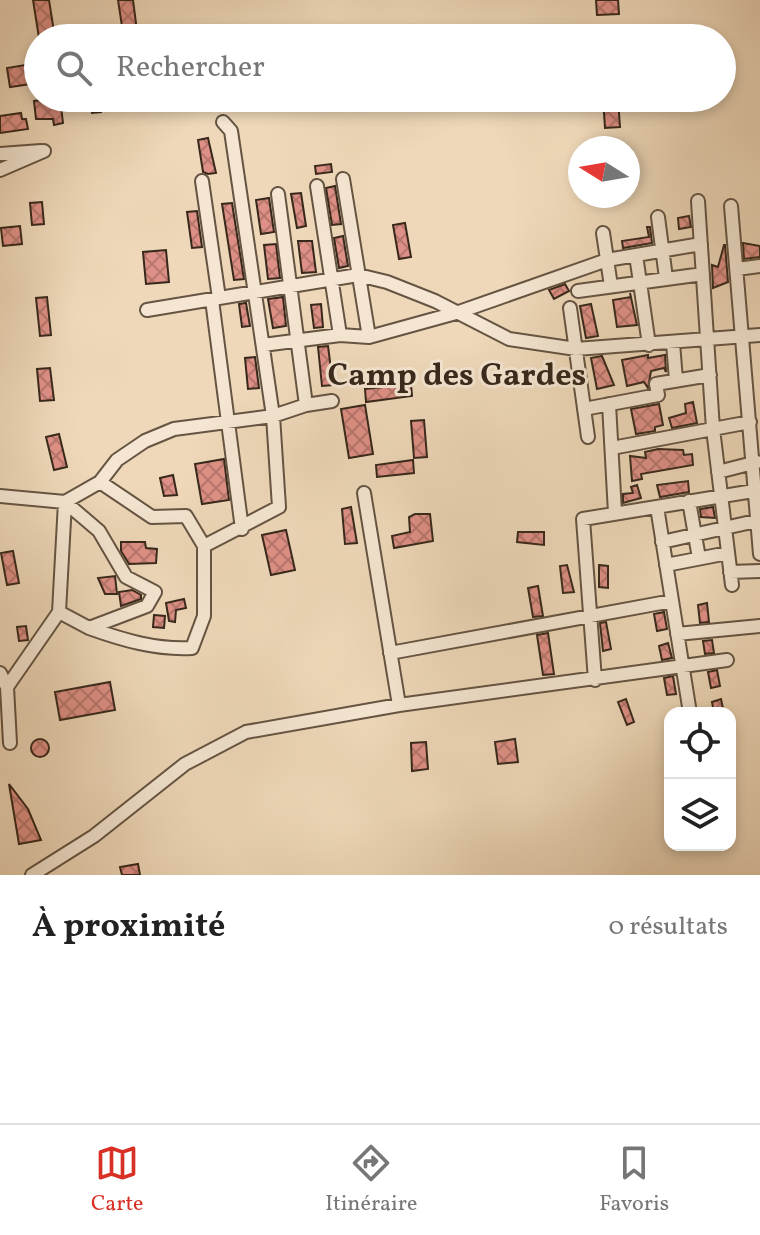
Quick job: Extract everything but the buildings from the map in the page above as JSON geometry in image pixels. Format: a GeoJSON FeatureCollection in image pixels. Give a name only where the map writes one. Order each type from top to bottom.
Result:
{"type":"FeatureCollection","features":[{"type":"Feature","properties":{"kind":"street"},"geometry":{"type":"LineString","coordinates":[[204,546],[242,529],[279,507],[273,416],[263,345],[231,131],[223,122]]}},
{"type":"Feature","properties":{"kind":"street"},"geometry":{"type":"LineString","coordinates":[[0,154],[44,151],[0,170]]}},
{"type":"Feature","properties":{"kind":"street"},"geometry":{"type":"LineString","coordinates":[[343,179],[369,337]]}},
{"type":"Feature","properties":{"kind":"street"},"geometry":{"type":"LineString","coordinates":[[202,181],[242,529]]}},
{"type":"Feature","properties":{"kind":"street"},"geometry":{"type":"LineString","coordinates":[[317,186],[340,335]]}},
{"type":"Feature","properties":{"kind":"street"},"geometry":{"type":"LineString","coordinates":[[278,194],[306,405]]}},
{"type":"Feature","properties":{"kind":"street"},"geometry":{"type":"LineString","coordinates":[[698,201],[713,429],[731,579],[760,571]]}},
{"type":"Feature","properties":{"kind":"street"},"geometry":{"type":"LineString","coordinates":[[731,206],[756,462],[760,554]]}},
{"type":"Feature","properties":{"kind":"street"},"geometry":{"type":"LineString","coordinates":[[658,217],[666,278]]}},
{"type":"Feature","properties":{"kind":"street"},"geometry":{"type":"LineString","coordinates":[[603,233],[611,286]]}},
{"type":"Feature","properties":{"kind":"street"},"geometry":{"type":"LineString","coordinates":[[263,345],[340,335],[369,337],[456,313],[607,260],[701,244]]}},
{"type":"Feature","properties":{"kind":"street"},"geometry":{"type":"LineString","coordinates":[[636,255],[649,345]]}},
{"type":"Feature","properties":{"kind":"street"},"geometry":{"type":"LineString","coordinates":[[737,269],[760,266]]}},
{"type":"Feature","properties":{"kind":"street"},"geometry":{"type":"LineString","coordinates":[[578,291],[703,274]]}},
{"type":"Feature","properties":{"kind":"street"},"geometry":{"type":"LineString","coordinates":[[147,310],[358,275],[387,282],[509,339],[576,349],[760,335]]}},
{"type":"Feature","properties":{"kind":"street"},"geometry":{"type":"LineString","coordinates":[[570,308],[588,437]]}},
{"type":"Feature","properties":{"kind":"street"},"geometry":{"type":"LineString","coordinates":[[673,343],[676,380]]}},
{"type":"Feature","properties":{"kind":"street"},"geometry":{"type":"LineString","coordinates":[[584,409],[658,395],[656,384],[710,375]]}},
{"type":"Feature","properties":{"kind":"street"},"geometry":{"type":"LineString","coordinates":[[0,496],[65,502],[100,482],[117,460],[145,441],[174,429],[273,416],[306,405],[332,401]]}},
{"type":"Feature","properties":{"kind":"street"},"geometry":{"type":"LineString","coordinates":[[609,404],[615,513]]}},
{"type":"Feature","properties":{"kind":"street"},"geometry":{"type":"LineString","coordinates":[[612,448],[750,422]]}},
{"type":"Feature","properties":{"kind":"street"},"geometry":{"type":"LineString","coordinates":[[718,472],[756,462]]}},
{"type":"Feature","properties":{"kind":"street"},"geometry":{"type":"LineString","coordinates":[[59,612],[121,640],[169,649],[192,648],[204,616],[204,546],[186,516],[152,517],[100,482]]}},
{"type":"Feature","properties":{"kind":"street"},"geometry":{"type":"LineString","coordinates":[[595,680],[583,519],[758,491]]}},
{"type":"Feature","properties":{"kind":"street"},"geometry":{"type":"LineString","coordinates":[[364,493],[399,705]]}},
{"type":"Feature","properties":{"kind":"street"},"geometry":{"type":"LineString","coordinates":[[689,501],[699,558]]}},
{"type":"Feature","properties":{"kind":"street"},"geometry":{"type":"LineString","coordinates":[[7,687],[59,612],[65,502]]}},
{"type":"Feature","properties":{"kind":"street"},"geometry":{"type":"LineString","coordinates":[[65,502],[99,531],[126,577],[155,592],[147,606],[89,628]]}},
{"type":"Feature","properties":{"kind":"street"},"geometry":{"type":"LineString","coordinates":[[657,507],[689,707]]}},
{"type":"Feature","properties":{"kind":"street"},"geometry":{"type":"LineString","coordinates":[[662,542],[759,520]]}},
{"type":"Feature","properties":{"kind":"street"},"geometry":{"type":"LineString","coordinates":[[666,565],[728,553]]}},
{"type":"Feature","properties":{"kind":"street"},"geometry":{"type":"LineString","coordinates":[[390,653],[672,601]]}},
{"type":"Feature","properties":{"kind":"street"},"geometry":{"type":"LineString","coordinates":[[677,634],[760,626]]}},
{"type":"Feature","properties":{"kind":"street"},"geometry":{"type":"LineString","coordinates":[[32,875],[94,836],[185,764],[246,732],[399,705],[727,660]]}},
{"type":"Feature","properties":{"kind":"street"},"geometry":{"type":"LineString","coordinates":[[0,673],[7,687],[10,743]]}},
{"type":"Feature","properties":{"kind":"district","name":"Camp des Gardes"},"geometry":{"type":"Point","coordinates":[457,374]}}]}
